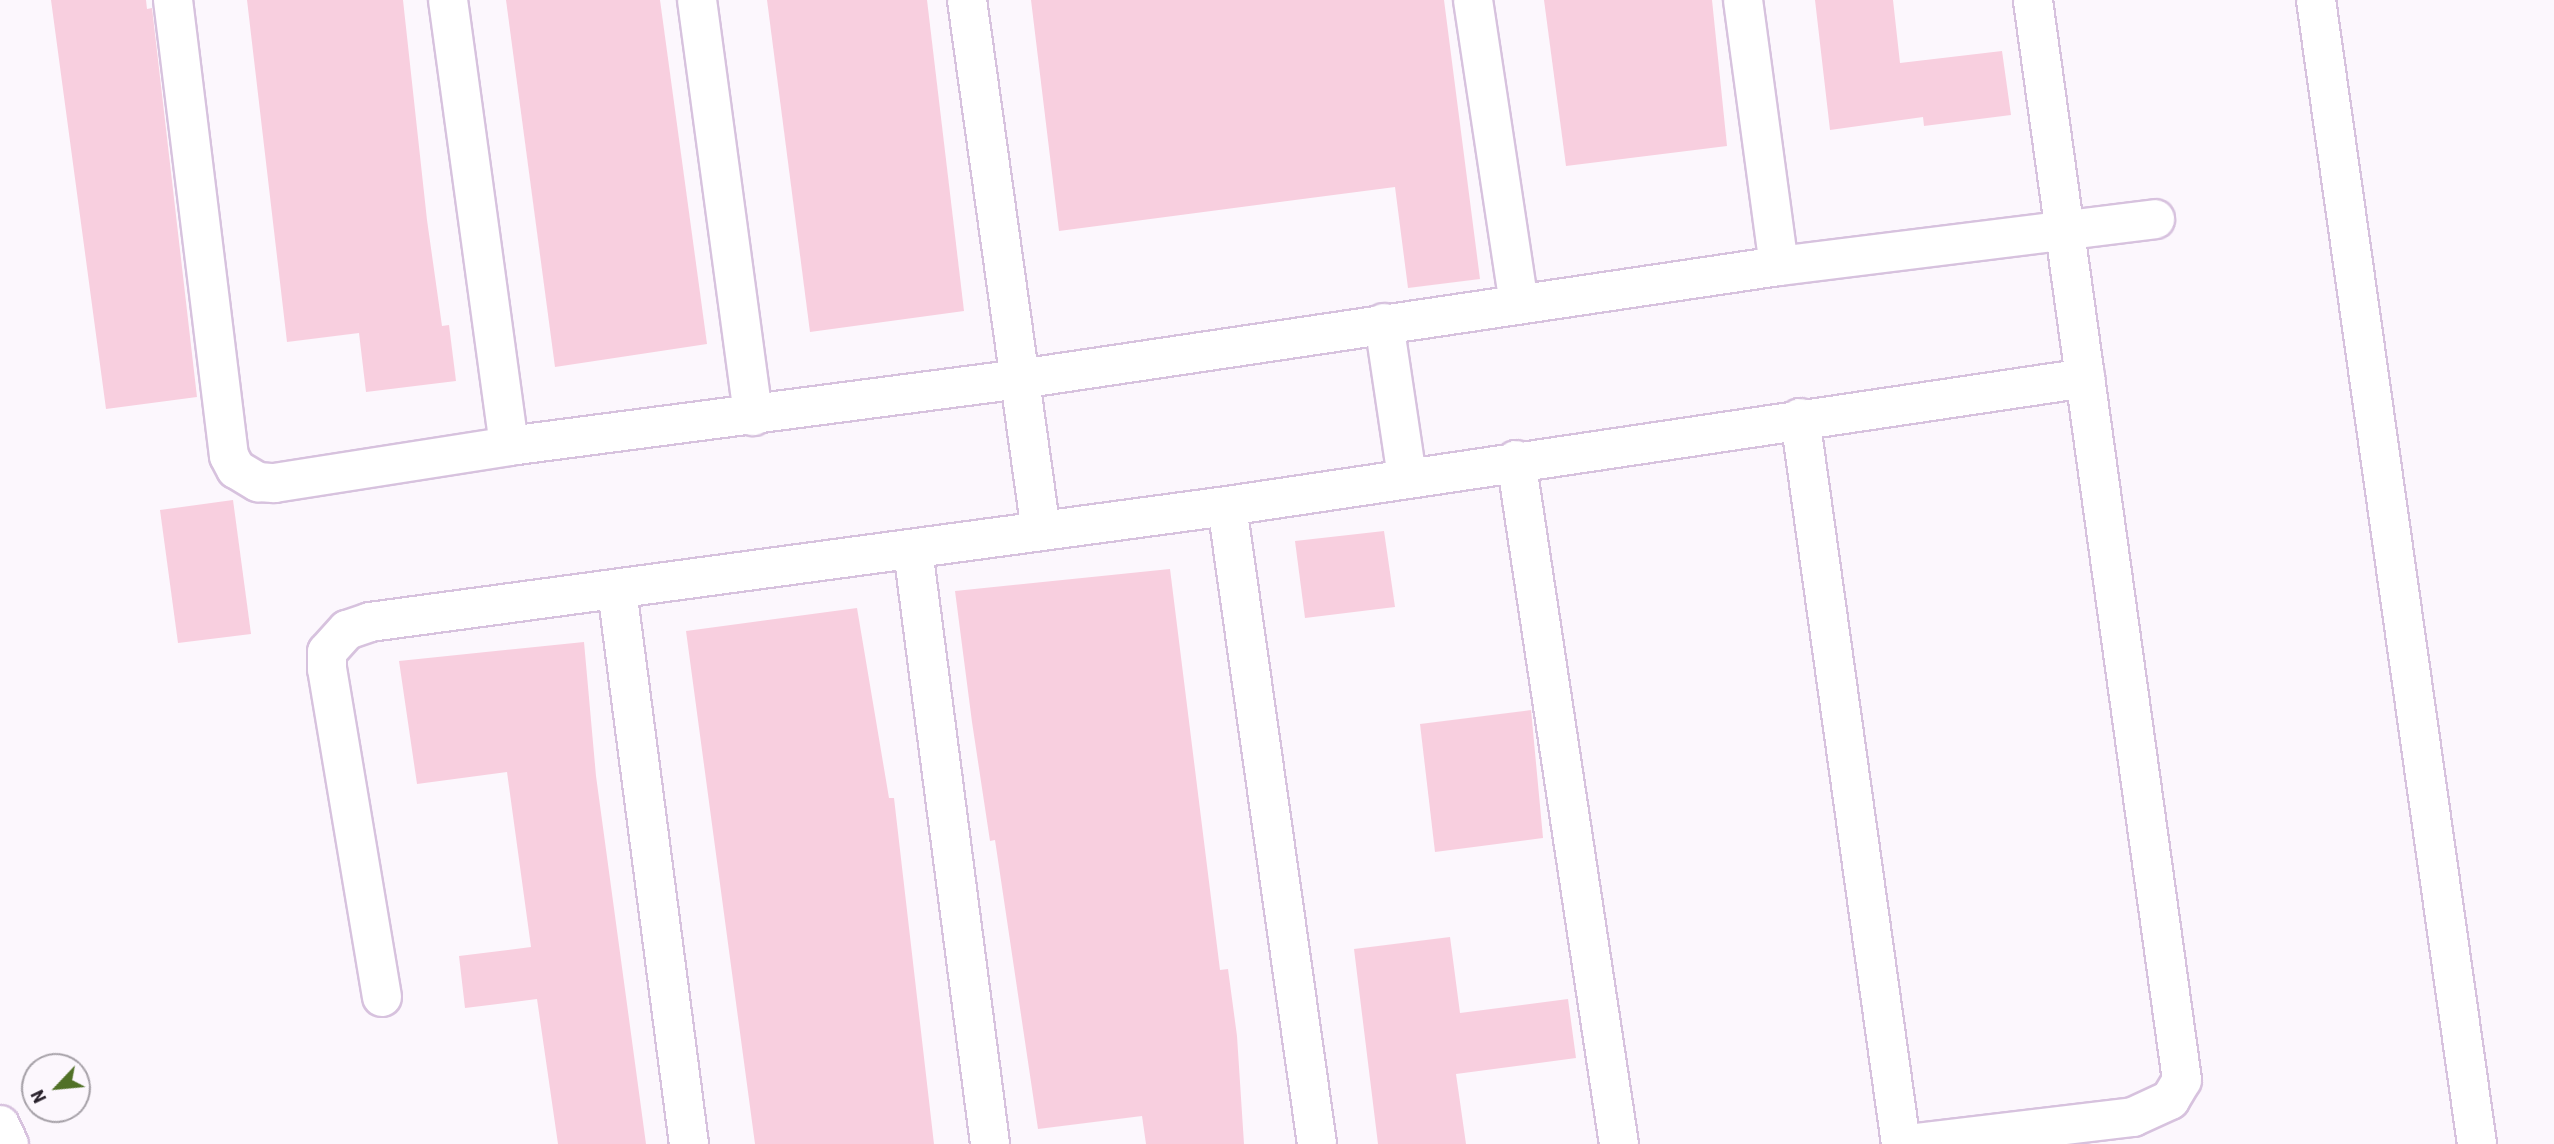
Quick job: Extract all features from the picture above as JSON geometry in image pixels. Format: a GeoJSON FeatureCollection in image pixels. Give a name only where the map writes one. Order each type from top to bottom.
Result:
{"type":"FeatureCollection","features":[{"type":"Feature","properties":{"kind":"street"},"geometry":{"type":"LineString","coordinates":[[173,0],[229,456],[236,469],[246,478],[274,483],[509,446],[1020,379],[1779,266],[2064,227],[2155,219]]}},
{"type":"Feature","properties":{"kind":"street"},"geometry":{"type":"LineString","coordinates":[[448,0],[509,446]]}},
{"type":"Feature","properties":{"kind":"street"},"geometry":{"type":"LineString","coordinates":[[697,0],[753,416]]}},
{"type":"Feature","properties":{"kind":"street"},"geometry":{"type":"LineString","coordinates":[[967,0],[1041,531]]}},
{"type":"Feature","properties":{"kind":"street"},"geometry":{"type":"LineString","coordinates":[[1473,0],[1519,303]]}},
{"type":"Feature","properties":{"kind":"street"},"geometry":{"type":"LineString","coordinates":[[1743,0],[1779,266]]}},
{"type":"Feature","properties":{"kind":"street"},"geometry":{"type":"LineString","coordinates":[[1907,1144],[2133,1116],[2170,1100],[2182,1080],[2033,0]]}},
{"type":"Feature","properties":{"kind":"street"},"geometry":{"type":"LineString","coordinates":[[2316,0],[2477,1144]]}},
{"type":"Feature","properties":{"kind":"street"},"geometry":{"type":"LineString","coordinates":[[1384,323],[1407,476]]}},
{"type":"Feature","properties":{"kind":"street"},"geometry":{"type":"LineString","coordinates":[[382,997],[327,652],[347,629],[370,622],[1227,506],[1407,476],[2085,377]]}},
{"type":"Feature","properties":{"kind":"street"},"geometry":{"type":"LineString","coordinates":[[1800,418],[1901,1144]]}},
{"type":"Feature","properties":{"kind":"street"},"geometry":{"type":"LineString","coordinates":[[1516,460],[1619,1144]]}},
{"type":"Feature","properties":{"kind":"street"},"geometry":{"type":"LineString","coordinates":[[1227,506],[1317,1144]]}},
{"type":"Feature","properties":{"kind":"street"},"geometry":{"type":"LineString","coordinates":[[913,550],[990,1144]]}},
{"type":"Feature","properties":{"kind":"street"},"geometry":{"type":"LineString","coordinates":[[617,590],[689,1144]]}},
{"type":"Feature","properties":{"kind":"street"},"geometry":{"type":"LineString","coordinates":[[0,1125],[9,1144]]}},
{"type":"Feature","properties":{"kind":"building"},"geometry":{"type":"Polygon","coordinates":[[[51,0],[146,0],[147,9],[152,8],[197,397],[106,409],[51,0]]]}},
{"type":"Feature","properties":{"kind":"building"},"geometry":{"type":"Polygon","coordinates":[[[247,0],[403,0],[427,220],[442,326],[449,325],[456,381],[366,392],[359,333],[287,342],[247,0]]]}},
{"type":"Feature","properties":{"kind":"building"},"geometry":{"type":"Polygon","coordinates":[[[506,0],[660,0],[707,344],[555,367],[506,0]]]}},
{"type":"Feature","properties":{"kind":"building"},"geometry":{"type":"Polygon","coordinates":[[[767,0],[927,0],[964,311],[810,332],[767,0]]]}},
{"type":"Feature","properties":{"kind":"building"},"geometry":{"type":"Polygon","coordinates":[[[1031,0],[1444,0],[1480,279],[1408,288],[1395,187],[1059,231],[1031,0]]]}},
{"type":"Feature","properties":{"kind":"building"},"geometry":{"type":"Polygon","coordinates":[[[1544,0],[1712,0],[1727,146],[1566,166],[1544,0]]]}},
{"type":"Feature","properties":{"kind":"building"},"geometry":{"type":"Polygon","coordinates":[[[1815,0],[1893,0],[1900,63],[2002,51],[2011,115],[1924,126],[1923,117],[1830,130],[1815,0]]]}},
{"type":"Feature","properties":{"kind":"building"},"geometry":{"type":"Polygon","coordinates":[[[233,500],[251,634],[178,643],[160,510],[233,500]]]}},
{"type":"Feature","properties":{"kind":"building"},"geometry":{"type":"Polygon","coordinates":[[[1384,531],[1395,607],[1305,618],[1295,541],[1384,531]]]}},
{"type":"Feature","properties":{"kind":"building"},"geometry":{"type":"Polygon","coordinates":[[[1170,569],[1220,970],[1228,969],[1237,1036],[1244,1144],[1146,1144],[1142,1116],[1038,1129],[995,840],[990,841],[955,591],[1170,569]]]}},
{"type":"Feature","properties":{"kind":"building"},"geometry":{"type":"Polygon","coordinates":[[[857,608],[889,798],[894,798],[934,1144],[755,1144],[686,631],[857,608]]]}},
{"type":"Feature","properties":{"kind":"building"},"geometry":{"type":"Polygon","coordinates":[[[584,642],[596,776],[646,1144],[558,1144],[537,999],[465,1008],[459,956],[531,947],[507,772],[417,784],[399,661],[584,642]]]}},
{"type":"Feature","properties":{"kind":"building"},"geometry":{"type":"Polygon","coordinates":[[[1531,710],[1543,838],[1435,852],[1420,724],[1531,710]]]}},
{"type":"Feature","properties":{"kind":"building"},"geometry":{"type":"Polygon","coordinates":[[[1450,937],[1460,1013],[1568,999],[1576,1058],[1456,1074],[1466,1144],[1378,1144],[1354,949],[1450,937]]]}}]}
